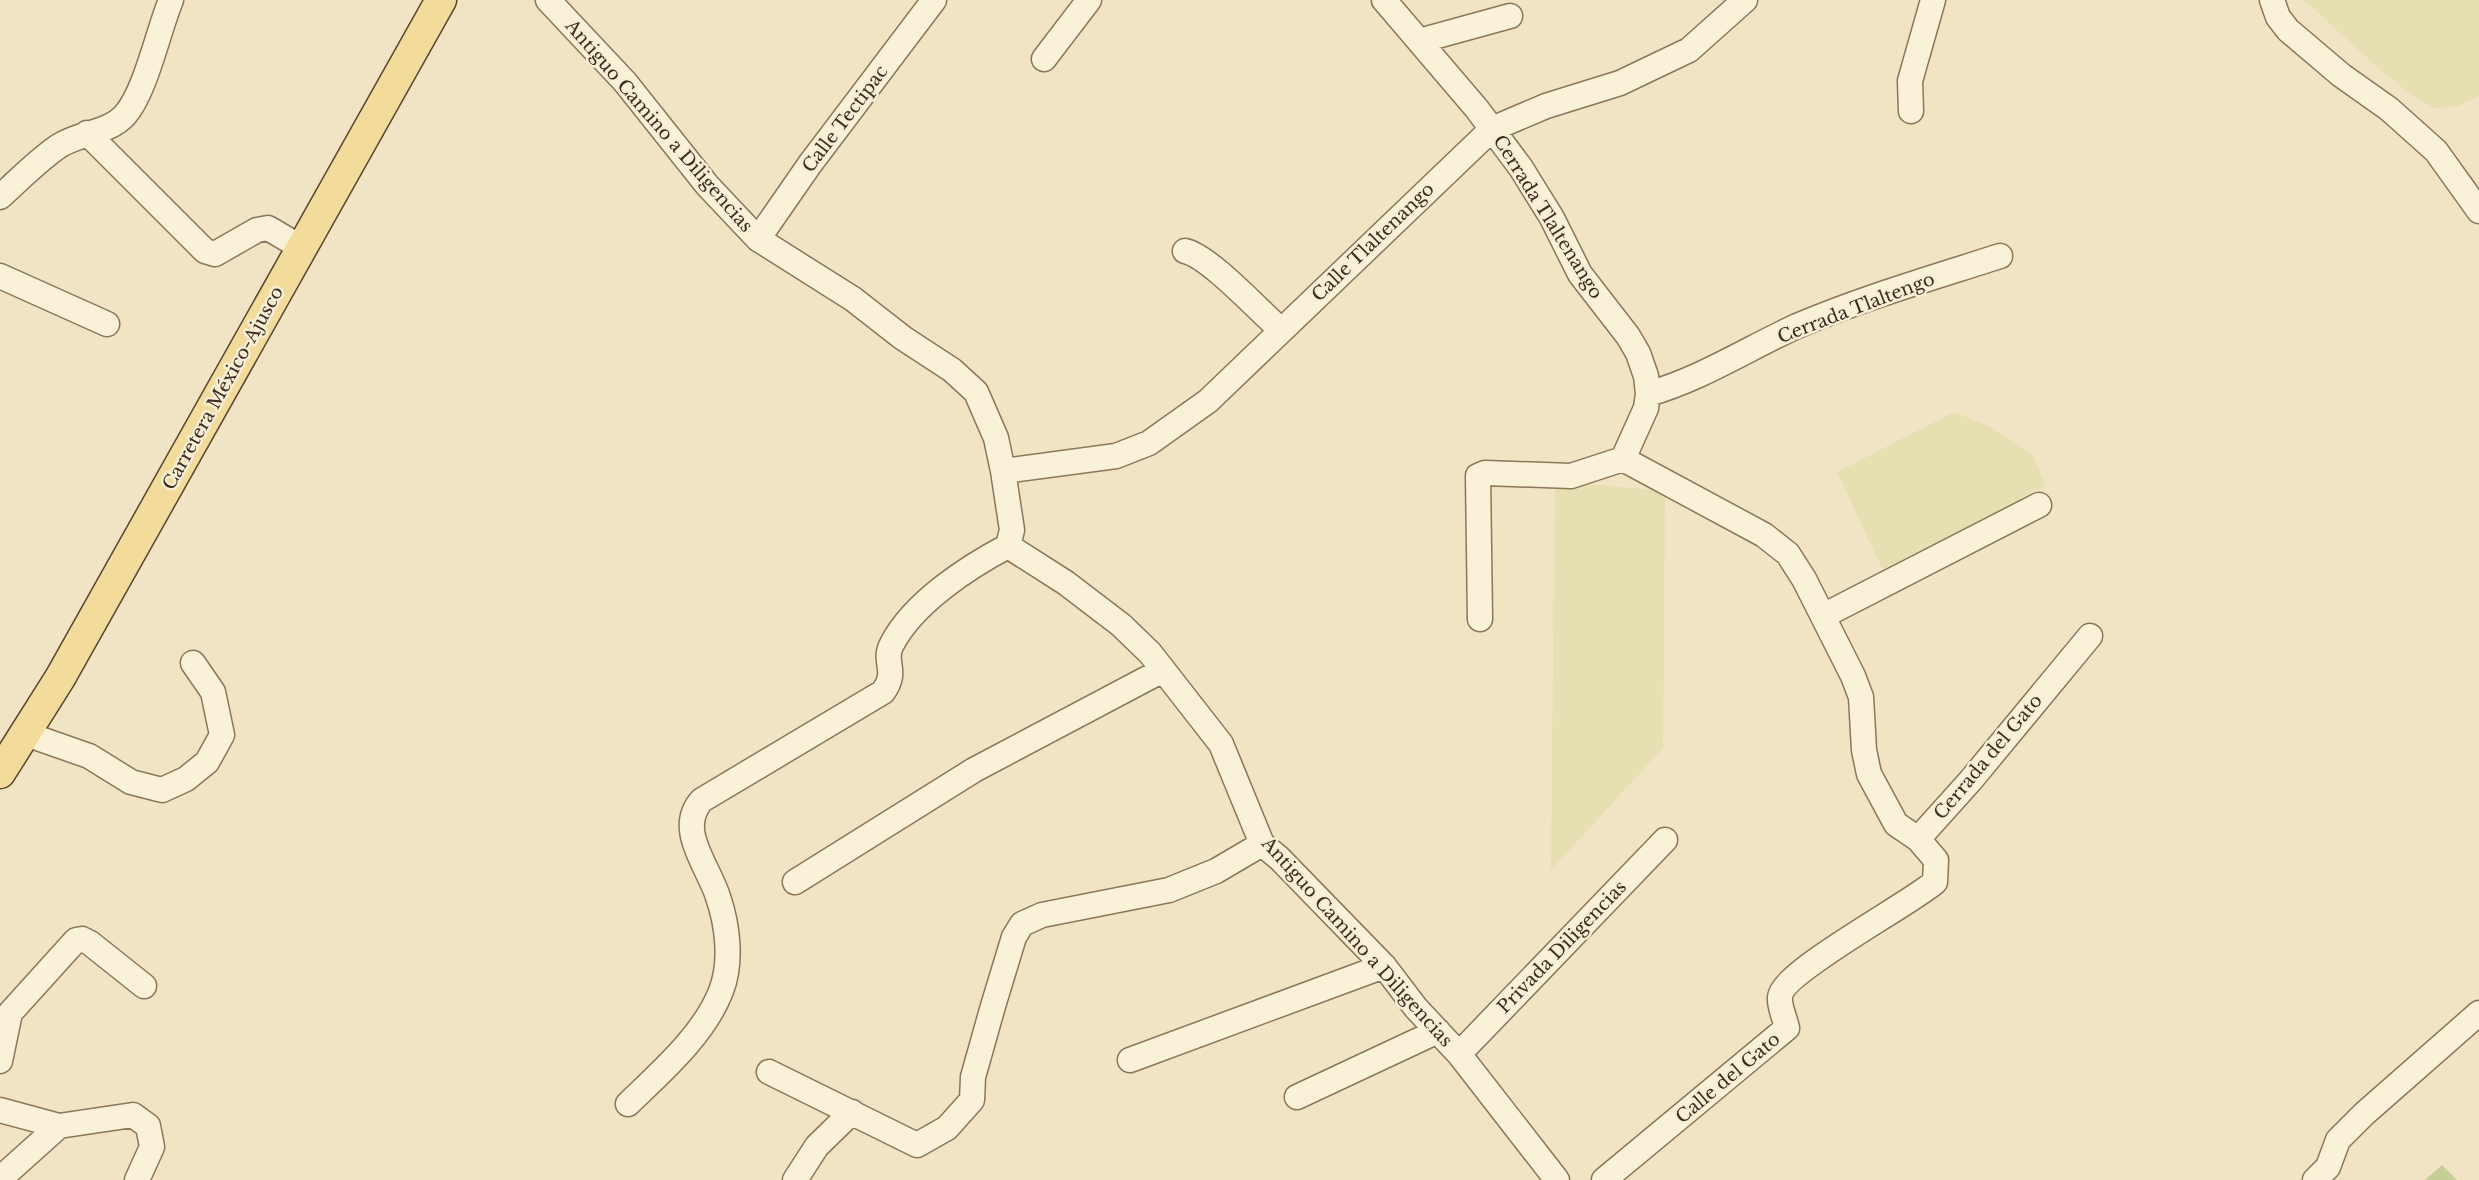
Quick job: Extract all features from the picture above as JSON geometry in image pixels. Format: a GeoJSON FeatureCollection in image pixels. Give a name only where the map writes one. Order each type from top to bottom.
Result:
{"type":"FeatureCollection","features":[{"type":"Feature","properties":{"kind":"main road","name":"Carretera México-Ajusco"},"geometry":{"type":"LineString","coordinates":[[0,773],[66,668],[441,0]]}},
{"type":"Feature","properties":{"kind":"street"},"geometry":{"type":"LineString","coordinates":[[0,197],[58,147],[87,133],[110,126],[125,115],[149,66],[171,0]]}},
{"type":"Feature","properties":{"kind":"street","name":"Calle Tectipac"},"geometry":{"type":"LineString","coordinates":[[758,239],[810,164],[934,0]]}},
{"type":"Feature","properties":{"kind":"street"},"geometry":{"type":"LineString","coordinates":[[1044,59],[1089,0]]}},
{"type":"Feature","properties":{"kind":"street","name":"Cerrada Tlaltenango"},"geometry":{"type":"LineString","coordinates":[[1384,0],[1492,129],[1521,168],[1552,218],[1580,274],[1638,353],[1646,376],[1647,408],[1623,459]]}},
{"type":"Feature","properties":{"kind":"street","name":"Calle Tlaltenango"},"geometry":{"type":"LineString","coordinates":[[1003,471],[1116,456],[1149,443],[1208,401],[1492,129],[1546,106],[1620,83],[1689,50],[1745,0]]}},
{"type":"Feature","properties":{"kind":"street"},"geometry":{"type":"LineString","coordinates":[[1911,111],[1910,81],[1933,0]]}},
{"type":"Feature","properties":{"kind":"street"},"geometry":{"type":"LineString","coordinates":[[2272,0],[2278,17],[2288,30],[2341,75],[2389,109],[2436,151],[2479,211]]}},
{"type":"Feature","properties":{"kind":"street","name":"Antiguo Camino a Diligencias"},"geometry":{"type":"LineString","coordinates":[[552,1],[625,82],[707,185],[758,239],[853,299],[903,338],[952,370],[976,392],[996,438],[1003,471],[1012,530],[1008,546],[1066,583],[1121,625],[1150,653],[1221,744],[1262,844],[1279,858],[1384,966],[1416,1008],[1459,1054],[1557,1180]]}},
{"type":"Feature","properties":{"kind":"street"},"geometry":{"type":"LineString","coordinates":[[1419,41],[1510,16]]}},
{"type":"Feature","properties":{"kind":"street"},"geometry":{"type":"LineString","coordinates":[[87,133],[205,251],[215,254],[256,230],[268,228],[302,248]]}},
{"type":"Feature","properties":{"kind":"street"},"geometry":{"type":"LineString","coordinates":[[1185,251],[1209,265],[1281,330]]}},
{"type":"Feature","properties":{"kind":"street","name":"Cerrada Tlaltengo"},"geometry":{"type":"LineString","coordinates":[[1648,394],[1675,386],[1798,326],[1908,285],[2000,256]]}},
{"type":"Feature","properties":{"kind":"street"},"geometry":{"type":"LineString","coordinates":[[0,276],[107,324]]}},
{"type":"Feature","properties":{"kind":"street"},"geometry":{"type":"LineString","coordinates":[[1480,619],[1478,476],[1485,473],[1571,476],[1623,459],[1764,535],[1788,554],[1804,579],[1853,676],[1861,697],[1864,750],[1869,774],[1896,824],[1918,839]]}},
{"type":"Feature","properties":{"kind":"street"},"geometry":{"type":"LineString","coordinates":[[1822,616],[2039,505]]}},
{"type":"Feature","properties":{"kind":"street"},"geometry":{"type":"LineString","coordinates":[[628,1104],[685,1047],[714,1006],[725,979],[726,930],[721,905],[692,831],[691,821],[698,805],[702,800],[883,692],[892,675],[887,655],[891,644],[909,620],[963,573],[1008,546]]}},
{"type":"Feature","properties":{"kind":"street","name":"Cerrada del Gato"},"geometry":{"type":"LineString","coordinates":[[1918,839],[1971,780],[2090,636]]}},
{"type":"Feature","properties":{"kind":"street"},"geometry":{"type":"LineString","coordinates":[[26,734],[89,756],[131,782],[162,790],[186,779],[207,762],[222,735],[213,692],[193,663]]}},
{"type":"Feature","properties":{"kind":"street"},"geometry":{"type":"LineString","coordinates":[[795,882],[974,771],[1163,670]]}},
{"type":"Feature","properties":{"kind":"street","name":"Calle del Gato"},"geometry":{"type":"LineString","coordinates":[[1604,1180],[1787,1028],[1780,995],[1791,978],[1888,913],[1922,894],[1935,882],[1936,860],[1918,839]]}},
{"type":"Feature","properties":{"kind":"street","name":"Privada Diligencias"},"geometry":{"type":"LineString","coordinates":[[1459,1054],[1665,840]]}},
{"type":"Feature","properties":{"kind":"street"},"geometry":{"type":"LineString","coordinates":[[769,1072],[917,1145],[947,1128],[972,1100],[973,1077],[993,1006],[1014,937],[1022,924],[1042,915],[1168,890],[1216,872],[1262,844]]}},
{"type":"Feature","properties":{"kind":"street"},"geometry":{"type":"LineString","coordinates":[[0,1061],[10,1013],[76,940],[82,939],[90,943],[144,986]]}},
{"type":"Feature","properties":{"kind":"street"},"geometry":{"type":"LineString","coordinates":[[1130,1060],[1384,966]]}},
{"type":"Feature","properties":{"kind":"street"},"geometry":{"type":"LineString","coordinates":[[2314,1180],[2328,1167],[2338,1140],[2479,1012]]}},
{"type":"Feature","properties":{"kind":"street"},"geometry":{"type":"LineString","coordinates":[[1296,1097],[1438,1031]]}},
{"type":"Feature","properties":{"kind":"street"},"geometry":{"type":"LineString","coordinates":[[0,1110],[59,1126],[134,1115],[148,1126],[152,1147],[137,1180]]}},
{"type":"Feature","properties":{"kind":"street"},"geometry":{"type":"LineString","coordinates":[[795,1180],[817,1146],[852,1112]]}},
{"type":"Feature","properties":{"kind":"street"},"geometry":{"type":"LineString","coordinates":[[0,1179],[59,1126]]}},
{"type":"Feature","properties":{"kind":"shaded area"},"geometry":{"type":"Polygon","coordinates":[[[2304,0],[2479,0],[2479,96],[2456,107],[2433,108],[2408,92],[2376,66],[2304,0]]]}},
{"type":"Feature","properties":{"kind":"shaded area"},"geometry":{"type":"Polygon","coordinates":[[[1954,412],[1988,426],[2033,455],[2046,486],[2021,497],[2023,504],[1888,570],[1881,566],[1837,472],[1954,412]]]}},
{"type":"Feature","properties":{"kind":"shaded area"},"geometry":{"type":"Polygon","coordinates":[[[1555,481],[1665,491],[1663,748],[1551,870],[1555,481]]]}},
{"type":"Feature","properties":{"kind":"green space"},"geometry":{"type":"Polygon","coordinates":[[[2442,1165],[2457,1180],[2425,1180],[2442,1165]]]}}]}
